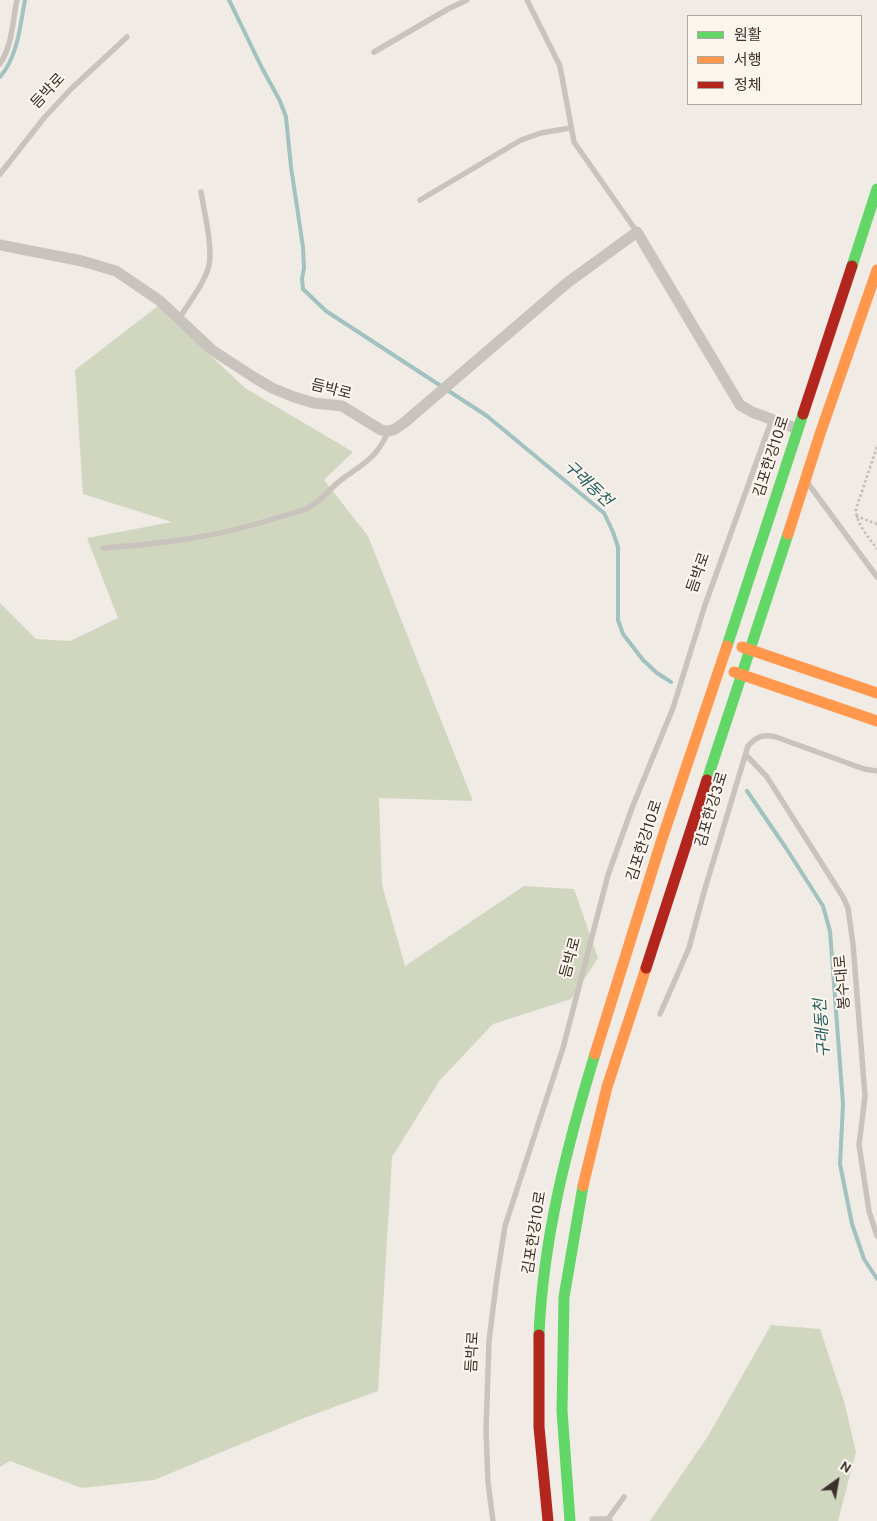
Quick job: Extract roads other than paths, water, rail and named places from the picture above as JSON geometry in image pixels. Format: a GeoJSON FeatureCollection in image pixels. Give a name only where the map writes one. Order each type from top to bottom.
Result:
{"type":"FeatureCollection","features":[{"type":"Feature","properties":{"kind":"street","name":"김포한강10로"},"geometry":{"type":"LineString","coordinates":[[548,1521],[542,1476],[538,1360],[544,1272],[556,1198],[573,1128],[647,884],[877,189]]}},
{"type":"Feature","properties":{"kind":"street"},"geometry":{"type":"LineString","coordinates":[[388,432],[395,430],[405,422],[567,283],[637,232],[740,404],[752,412],[798,429]]}},
{"type":"Feature","properties":{"kind":"street","name":"듬박로"},"geometry":{"type":"LineString","coordinates":[[0,245],[82,261],[116,271],[160,301],[212,350],[272,388],[308,401],[342,406],[381,430],[388,432]]}},
{"type":"Feature","properties":{"kind":"street"},"geometry":{"type":"LineString","coordinates":[[570,1521],[562,1411],[564,1297],[580,1196],[607,1087],[676,872],[877,270]]}},
{"type":"Feature","properties":{"kind":"street"},"geometry":{"type":"LineString","coordinates":[[728,643],[877,693]]}},
{"type":"Feature","properties":{"kind":"street"},"geometry":{"type":"LineString","coordinates":[[720,667],[877,721]]}},
{"type":"Feature","properties":{"kind":"lane"},"geometry":{"type":"LineString","coordinates":[[0,64],[7,52],[12,35],[17,0]]}},
{"type":"Feature","properties":{"kind":"lane"},"geometry":{"type":"LineString","coordinates":[[374,52],[467,0]]}},
{"type":"Feature","properties":{"kind":"lane"},"geometry":{"type":"LineString","coordinates":[[527,0],[560,66],[574,142],[637,232]]}},
{"type":"Feature","properties":{"kind":"lane","name":"듬박로"},"geometry":{"type":"LineString","coordinates":[[0,174],[71,89],[127,38]]}},
{"type":"Feature","properties":{"kind":"lane"},"geometry":{"type":"LineString","coordinates":[[420,200],[521,140],[541,133],[570,128]]}},
{"type":"Feature","properties":{"kind":"lane"},"geometry":{"type":"LineString","coordinates":[[179,319],[209,266],[210,254],[201,192]]}},
{"type":"Feature","properties":{"kind":"lane","name":"듬박로"},"geometry":{"type":"LineString","coordinates":[[493,1521],[488,1482],[486,1431],[489,1342],[496,1277],[505,1226],[561,1056],[608,875],[632,808],[673,708],[708,596],[772,419]]}},
{"type":"Feature","properties":{"kind":"lane"},"geometry":{"type":"LineString","coordinates":[[103,548],[195,539],[239,530],[306,509],[316,503],[341,480],[366,464],[381,448],[388,432]]}},
{"type":"Feature","properties":{"kind":"lane"},"geometry":{"type":"LineString","coordinates":[[806,480],[877,577]]}},
{"type":"Feature","properties":{"kind":"lane","name":"김포한강3로"},"geometry":{"type":"LineString","coordinates":[[660,1014],[689,948],[748,746],[755,738],[766,734],[864,769],[877,771]]}},
{"type":"Feature","properties":{"kind":"lane","name":"봉수대로"},"geometry":{"type":"LineString","coordinates":[[746,755],[767,777],[843,897],[848,908],[853,944],[865,1096],[859,1145],[868,1211],[877,1236]]}},
{"type":"Feature","properties":{"kind":"lane"},"geometry":{"type":"LineString","coordinates":[[592,1519],[609,1520],[624,1497]]}},
{"type":"Feature","properties":{"kind":"waterway"},"geometry":{"type":"LineString","coordinates":[[0,77],[15,50],[25,0]]}},
{"type":"Feature","properties":{"kind":"waterway"},"geometry":{"type":"LineString","coordinates":[[229,0],[280,101],[286,117],[291,167],[303,247],[303,289],[326,311],[487,416],[604,513],[618,547],[618,620],[623,634],[643,660],[657,673],[671,682]]}},
{"type":"Feature","properties":{"kind":"waterway","name":"구래동천"},"geometry":{"type":"LineString","coordinates":[[747,791],[823,906],[830,931],[843,1104],[840,1164],[852,1224],[864,1259],[877,1279]]}}]}
